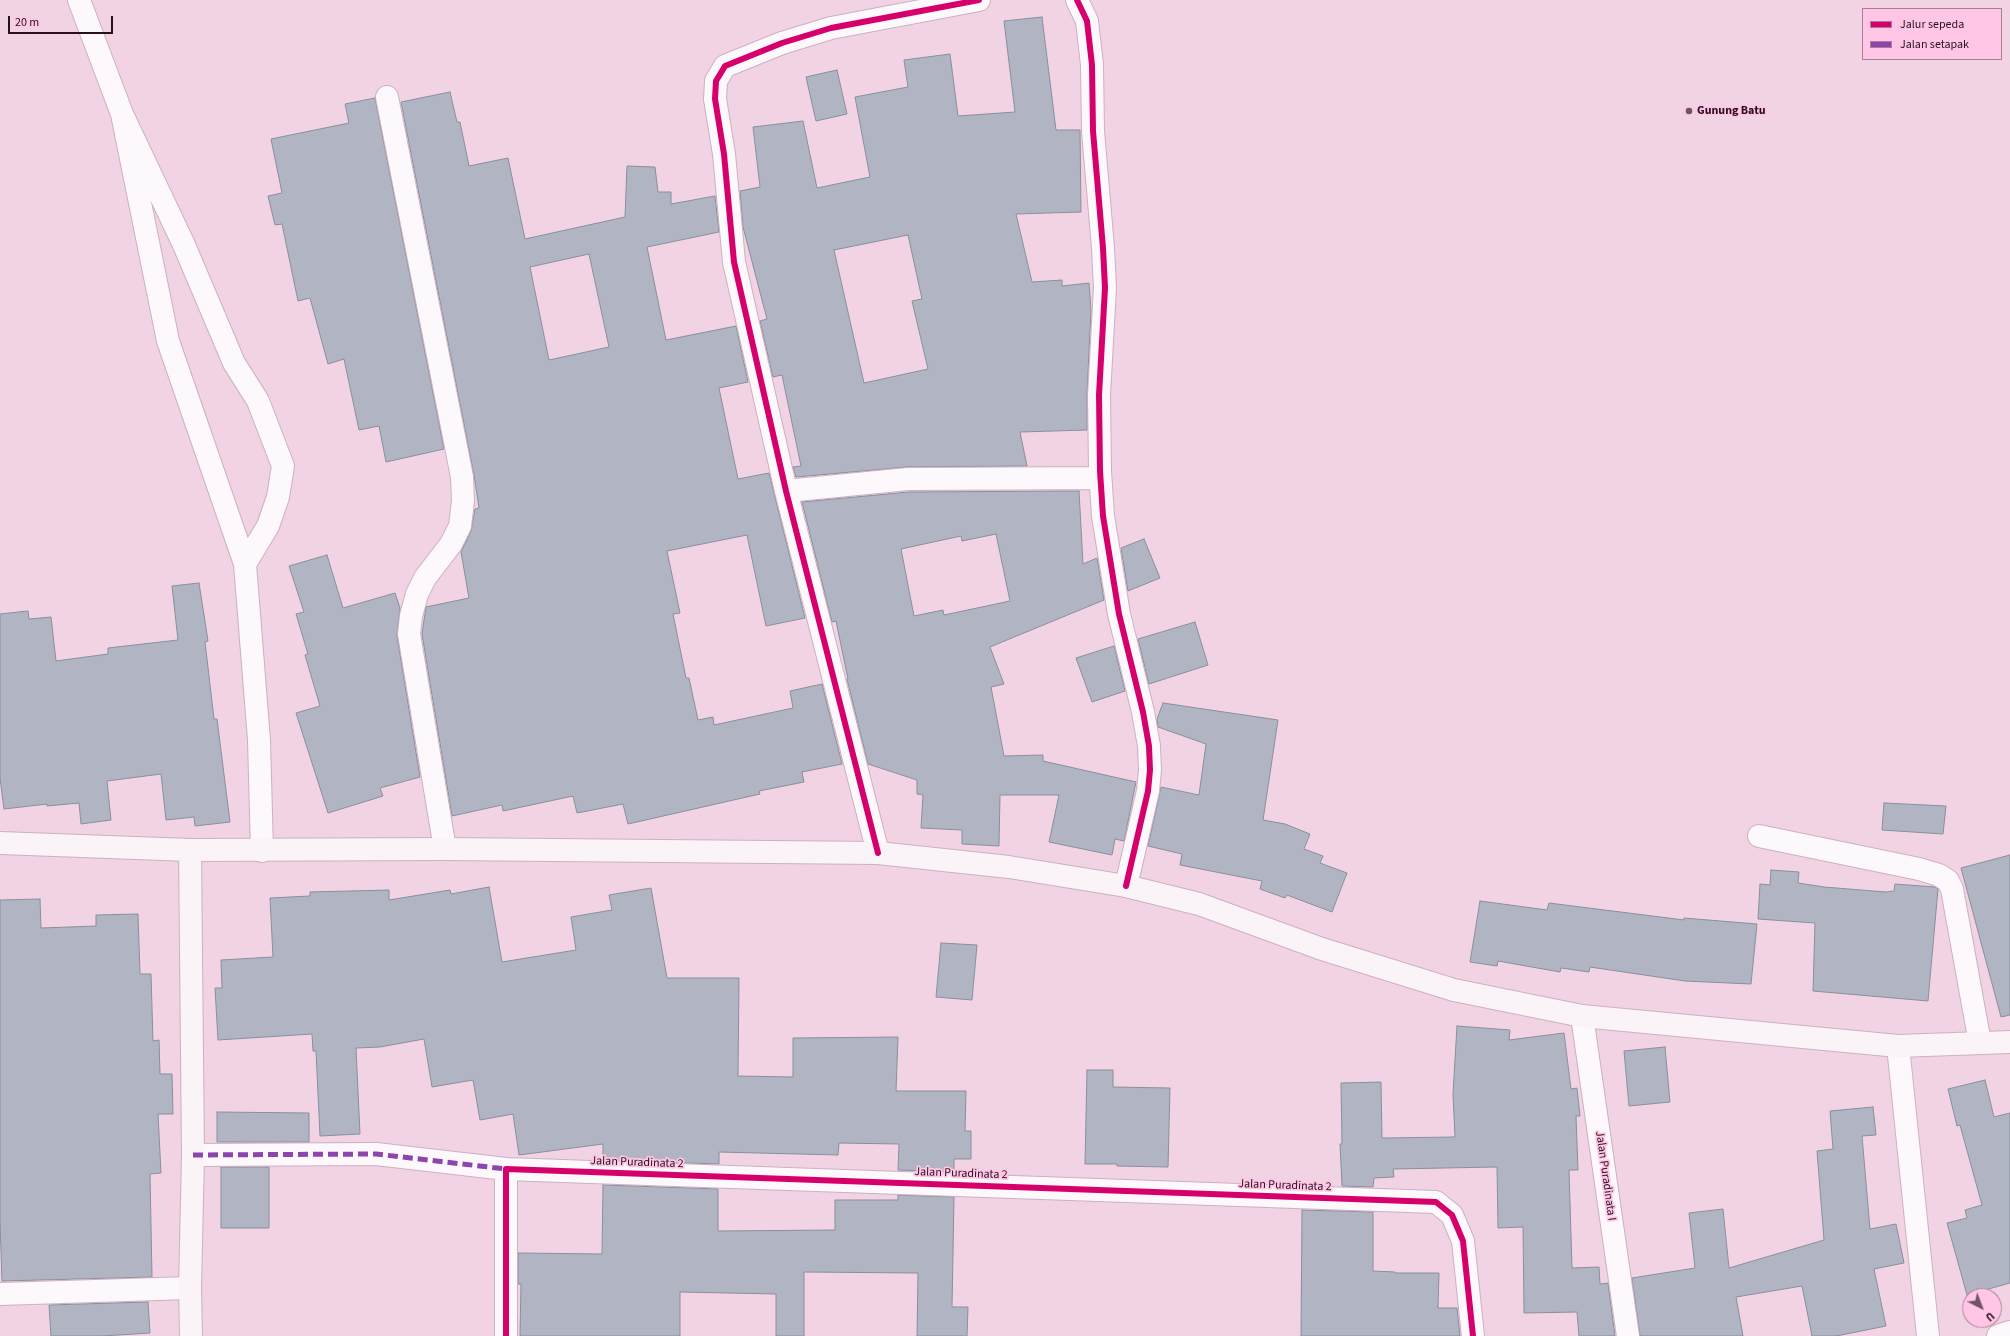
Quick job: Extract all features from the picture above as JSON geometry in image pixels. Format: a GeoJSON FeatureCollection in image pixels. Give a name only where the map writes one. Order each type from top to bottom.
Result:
{"type":"FeatureCollection","features":[{"type":"Feature","properties":{"kind":"main road"},"geometry":{"type":"LineString","coordinates":[[0,843],[262,851],[445,849],[878,853],[1009,867],[1126,886],[1199,904],[1322,949],[1454,990],[1582,1016],[1898,1046],[2010,1042]]}},
{"type":"Feature","properties":{"kind":"main road"},"geometry":{"type":"LineString","coordinates":[[190,850],[193,1155],[190,1288],[191,1336]]}},
{"type":"Feature","properties":{"kind":"street"},"geometry":{"type":"LineString","coordinates":[[79,0],[122,114],[184,245],[234,363],[258,401],[283,466],[278,497],[268,526],[245,564]]}},
{"type":"Feature","properties":{"kind":"street"},"geometry":{"type":"LineString","coordinates":[[878,853],[786,491],[734,262],[725,161],[715,99],[716,81],[725,66],[782,43],[831,28],[979,0]]}},
{"type":"Feature","properties":{"kind":"street"},"geometry":{"type":"LineString","coordinates":[[1077,0],[1087,21],[1092,65],[1093,131],[1103,248],[1105,288],[1099,395],[1100,478],[1103,516],[1114,587],[1143,712],[1149,746],[1150,770],[1148,791],[1126,886]]}},
{"type":"Feature","properties":{"kind":"street"},"geometry":{"type":"LineString","coordinates":[[387,97],[462,477],[463,501],[460,526],[451,544],[425,578],[417,594],[411,616],[409,634],[445,849]]}},
{"type":"Feature","properties":{"kind":"street"},"geometry":{"type":"LineString","coordinates":[[122,114],[168,341],[245,564],[259,740],[262,851]]}},
{"type":"Feature","properties":{"kind":"street"},"geometry":{"type":"LineString","coordinates":[[786,491],[915,478],[1100,478]]}},
{"type":"Feature","properties":{"kind":"street"},"geometry":{"type":"LineString","coordinates":[[1759,836],[1920,869],[1939,875],[1948,881],[1952,889],[1980,1043]]}},
{"type":"Feature","properties":{"kind":"street","name":"Jalan Puradinata I"},"geometry":{"type":"LineString","coordinates":[[1582,1016],[1628,1336]]}},
{"type":"Feature","properties":{"kind":"street"},"geometry":{"type":"LineString","coordinates":[[1898,1046],[1928,1336]]}},
{"type":"Feature","properties":{"kind":"street","name":"Jalan Puradinata 2"},"geometry":{"type":"LineString","coordinates":[[193,1155],[376,1154],[506,1170],[1436,1202],[1452,1215],[1463,1241],[1473,1336]]}},
{"type":"Feature","properties":{"kind":"street"},"geometry":{"type":"LineString","coordinates":[[506,1170],[506,1336]]}},
{"type":"Feature","properties":{"kind":"street"},"geometry":{"type":"LineString","coordinates":[[0,1294],[190,1288]]}},
{"type":"Feature","properties":{"kind":"street"},"geometry":{"type":"LineString","coordinates":[[1998,1336],[2010,1332]]}},
{"type":"Feature","properties":{"kind":"building"},"geometry":{"type":"Polygon","coordinates":[[[1042,17],[1056,130],[1080,130],[1081,212],[1016,214],[1032,282],[1062,280],[1062,286],[1089,283],[1091,310],[1087,430],[1020,432],[1027,466],[907,467],[796,477],[793,467],[801,466],[782,375],[773,377],[760,321],[767,319],[743,227],[740,191],[760,187],[753,127],[803,121],[817,188],[870,177],[855,97],[908,87],[904,60],[950,54],[958,116],[1015,112],[1004,21],[1042,17]],[[908,235],[834,250],[864,383],[928,369],[912,301],[922,299],[908,235]]]}},
{"type":"Feature","properties":{"kind":"building"},"geometry":{"type":"Polygon","coordinates":[[[837,70],[847,114],[816,121],[806,77],[837,70]]]}},
{"type":"Feature","properties":{"kind":"building"},"geometry":{"type":"Polygon","coordinates":[[[450,92],[457,122],[460,122],[469,166],[508,158],[525,239],[625,217],[627,166],[655,167],[658,192],[671,192],[671,204],[715,196],[719,232],[647,247],[666,340],[736,326],[748,382],[719,388],[738,479],[769,473],[805,618],[766,626],[747,535],[667,551],[680,613],[673,614],[686,678],[689,678],[698,720],[713,717],[714,725],[793,708],[790,691],[822,684],[842,764],[802,772],[804,782],[759,791],[760,794],[628,824],[623,804],[577,813],[573,796],[503,811],[502,805],[452,816],[422,634],[426,607],[469,598],[461,552],[471,531],[475,509],[479,508],[474,475],[401,102],[450,92]],[[589,254],[530,267],[549,360],[609,347],[589,254]]]}},
{"type":"Feature","properties":{"kind":"building"},"geometry":{"type":"Polygon","coordinates":[[[375,98],[444,449],[386,462],[379,426],[359,430],[344,359],[328,364],[310,298],[298,301],[282,224],[275,225],[268,196],[282,193],[271,139],[349,123],[345,104],[375,98]]]}},
{"type":"Feature","properties":{"kind":"building"},"geometry":{"type":"Polygon","coordinates":[[[1079,491],[1083,564],[1097,558],[1104,600],[990,647],[1004,684],[991,687],[1004,756],[1043,755],[1043,761],[1136,782],[1124,841],[1115,839],[1112,855],[1049,842],[1059,795],[1000,795],[999,846],[962,844],[962,830],[921,828],[923,795],[917,794],[917,780],[868,764],[847,679],[836,621],[832,622],[802,502],[909,492],[1079,491]],[[996,534],[962,541],[961,536],[901,549],[914,616],[943,610],[944,615],[1010,601],[996,534]]]}},
{"type":"Feature","properties":{"kind":"building"},"geometry":{"type":"Polygon","coordinates":[[[1144,539],[1160,578],[1128,591],[1121,548],[1144,539]]]}},
{"type":"Feature","properties":{"kind":"building"},"geometry":{"type":"Polygon","coordinates":[[[327,555],[343,608],[395,593],[400,608],[397,636],[420,777],[380,788],[383,796],[328,813],[296,713],[320,706],[305,655],[308,654],[296,614],[304,612],[289,566],[327,555]]]}},
{"type":"Feature","properties":{"kind":"building"},"geometry":{"type":"Polygon","coordinates":[[[199,583],[208,641],[205,642],[214,719],[217,719],[230,822],[195,826],[194,817],[166,820],[161,774],[107,781],[111,820],[81,824],[79,803],[47,806],[47,804],[4,809],[0,778],[0,614],[28,611],[29,619],[51,617],[56,661],[108,654],[108,648],[178,640],[172,586],[199,583]]]}},
{"type":"Feature","properties":{"kind":"building"},"geometry":{"type":"Polygon","coordinates":[[[1195,622],[1208,665],[1149,684],[1138,639],[1195,622]]]}},
{"type":"Feature","properties":{"kind":"building"},"geometry":{"type":"Polygon","coordinates":[[[1114,646],[1125,691],[1092,702],[1076,658],[1114,646]]]}},
{"type":"Feature","properties":{"kind":"building"},"geometry":{"type":"Polygon","coordinates":[[[1163,703],[1278,720],[1263,820],[1285,824],[1310,834],[1304,849],[1323,856],[1320,863],[1347,873],[1332,912],[1287,895],[1285,898],[1260,889],[1262,881],[1180,865],[1182,854],[1148,846],[1161,787],[1199,795],[1206,744],[1158,727],[1157,719],[1163,703]]]}},
{"type":"Feature","properties":{"kind":"building"},"geometry":{"type":"Polygon","coordinates":[[[1884,803],[1946,806],[1943,834],[1882,830],[1884,803]]]}},
{"type":"Feature","properties":{"kind":"building"},"geometry":{"type":"Polygon","coordinates":[[[2010,855],[2010,1015],[2001,1017],[1961,868],[2010,855]]]}},
{"type":"Feature","properties":{"kind":"building"},"geometry":{"type":"Polygon","coordinates":[[[1771,870],[1799,872],[1798,883],[1824,887],[1886,892],[1894,891],[1895,884],[1935,887],[1938,889],[1928,1001],[1813,991],[1815,923],[1758,919],[1760,884],[1770,885],[1771,870]]]}},
{"type":"Feature","properties":{"kind":"building"},"geometry":{"type":"Polygon","coordinates":[[[489,887],[502,962],[576,950],[571,917],[612,910],[609,895],[651,888],[667,978],[739,978],[738,1076],[793,1077],[793,1038],[898,1037],[896,1091],[966,1091],[965,1131],[971,1131],[971,1159],[954,1159],[954,1172],[898,1170],[899,1144],[839,1143],[838,1155],[719,1152],[719,1164],[603,1160],[603,1144],[519,1155],[513,1114],[480,1120],[473,1080],[432,1087],[424,1039],[380,1047],[356,1048],[360,1134],[320,1136],[316,1051],[313,1051],[312,1034],[218,1040],[215,988],[222,988],[221,960],[273,957],[270,898],[310,896],[310,892],[389,890],[389,900],[450,890],[451,894],[489,887]]]}},
{"type":"Feature","properties":{"kind":"building"},"geometry":{"type":"Polygon","coordinates":[[[40,899],[41,928],[96,926],[96,915],[138,914],[140,974],[151,974],[153,1041],[159,1040],[160,1074],[172,1074],[173,1114],[158,1114],[161,1173],[150,1174],[152,1277],[2,1281],[0,1223],[0,900],[40,899]]]}},
{"type":"Feature","properties":{"kind":"building"},"geometry":{"type":"Polygon","coordinates":[[[1480,901],[1547,910],[1549,903],[1684,920],[1684,918],[1757,924],[1751,984],[1685,981],[1590,967],[1589,972],[1561,968],[1560,972],[1498,961],[1497,966],[1470,962],[1480,901]]]}},
{"type":"Feature","properties":{"kind":"building"},"geometry":{"type":"Polygon","coordinates":[[[941,943],[977,945],[972,1000],[936,997],[941,943]]]}},
{"type":"Feature","properties":{"kind":"building"},"geometry":{"type":"Polygon","coordinates":[[[1457,1026],[1510,1030],[1509,1040],[1564,1033],[1571,1089],[1577,1088],[1580,1116],[1576,1116],[1578,1170],[1569,1170],[1572,1268],[1599,1267],[1600,1284],[1608,1283],[1615,1336],[1579,1336],[1577,1312],[1524,1313],[1523,1227],[1498,1228],[1497,1167],[1393,1169],[1394,1177],[1374,1178],[1373,1187],[1342,1186],[1340,1144],[1342,1144],[1341,1083],[1381,1082],[1382,1138],[1455,1137],[1453,1094],[1457,1026]]]}},
{"type":"Feature","properties":{"kind":"building"},"geometry":{"type":"Polygon","coordinates":[[[1665,1047],[1670,1102],[1629,1106],[1624,1051],[1665,1047]]]}},
{"type":"Feature","properties":{"kind":"building"},"geometry":{"type":"Polygon","coordinates":[[[1087,1070],[1113,1070],[1113,1087],[1170,1088],[1168,1167],[1085,1164],[1087,1070]]]}},
{"type":"Feature","properties":{"kind":"building"},"geometry":{"type":"Polygon","coordinates":[[[1985,1080],[1994,1117],[2010,1113],[2010,1283],[1992,1288],[1965,1288],[1947,1223],[1967,1218],[1965,1210],[1982,1205],[1960,1125],[1957,1126],[1948,1089],[1985,1080]]]}},
{"type":"Feature","properties":{"kind":"building"},"geometry":{"type":"Polygon","coordinates":[[[1873,1107],[1876,1135],[1862,1136],[1870,1229],[1896,1224],[1904,1263],[1874,1269],[1886,1326],[1836,1336],[1812,1336],[1802,1286],[1736,1297],[1743,1336],[1640,1336],[1632,1278],[1695,1268],[1689,1213],[1723,1209],[1729,1268],[1824,1240],[1817,1151],[1833,1149],[1830,1111],[1873,1107]]]}},
{"type":"Feature","properties":{"kind":"building"},"geometry":{"type":"Polygon","coordinates":[[[217,1112],[309,1113],[309,1142],[217,1142],[217,1112]]]}},
{"type":"Feature","properties":{"kind":"building"},"geometry":{"type":"Polygon","coordinates":[[[221,1167],[269,1167],[269,1228],[221,1228],[221,1167]]]}},
{"type":"Feature","properties":{"kind":"building"},"geometry":{"type":"Polygon","coordinates":[[[603,1185],[718,1189],[718,1231],[835,1230],[835,1200],[898,1200],[898,1195],[954,1197],[952,1307],[968,1307],[967,1336],[917,1336],[918,1273],[804,1272],[804,1336],[776,1336],[776,1294],[680,1292],[680,1336],[520,1336],[521,1284],[518,1284],[518,1253],[602,1254],[603,1185]]]}},
{"type":"Feature","properties":{"kind":"building"},"geometry":{"type":"Polygon","coordinates":[[[1302,1210],[1373,1212],[1373,1271],[1395,1273],[1439,1273],[1438,1308],[1457,1308],[1460,1336],[1301,1336],[1302,1210]]]}},
{"type":"Feature","properties":{"kind":"building"},"geometry":{"type":"Polygon","coordinates":[[[148,1302],[150,1333],[102,1336],[51,1336],[49,1305],[148,1302]]]}},
{"type":"Feature","properties":{"kind":"marked path"},"geometry":{"type":"LineString","coordinates":[[193,1155],[376,1154],[506,1169]]}},
{"type":"Feature","properties":{"kind":"cycle path"},"geometry":{"type":"LineString","coordinates":[[878,853],[786,491],[734,262],[724,154],[715,99],[716,81],[725,66],[782,43],[831,28],[979,0]]}},
{"type":"Feature","properties":{"kind":"cycle path"},"geometry":{"type":"LineString","coordinates":[[1077,0],[1087,21],[1092,65],[1093,131],[1103,248],[1105,288],[1099,395],[1100,471],[1103,516],[1119,614],[1143,712],[1149,746],[1150,770],[1148,791],[1126,886]]}},
{"type":"Feature","properties":{"kind":"cycle path"},"geometry":{"type":"LineString","coordinates":[[506,1336],[506,1169],[1436,1202],[1452,1215],[1463,1241],[1473,1336]]}},
{"type":"Feature","properties":{"kind":"place","name":"Gunung Batu"},"geometry":{"type":"Point","coordinates":[1689,111]}}]}
